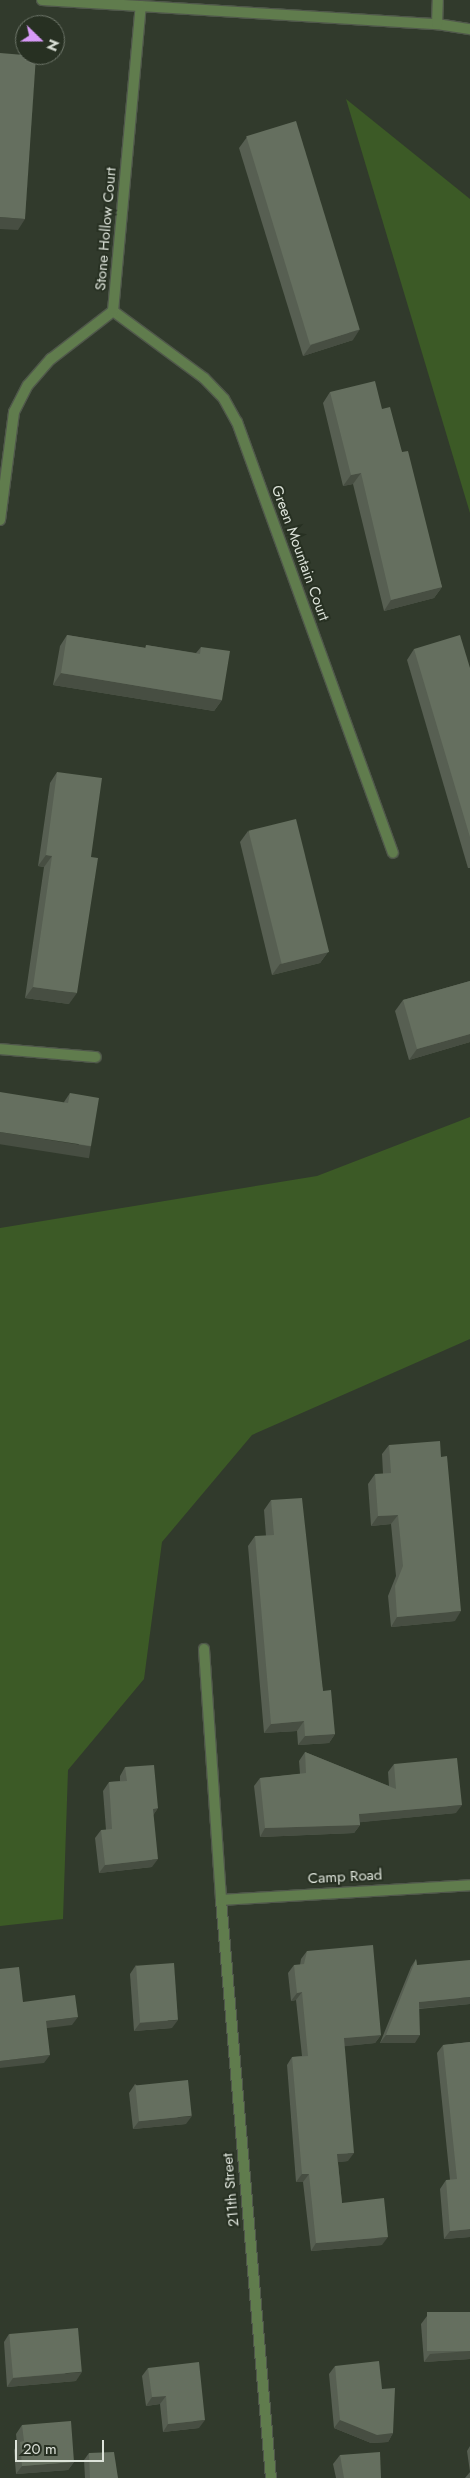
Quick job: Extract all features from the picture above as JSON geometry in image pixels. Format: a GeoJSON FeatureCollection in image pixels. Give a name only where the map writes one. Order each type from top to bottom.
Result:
{"type":"FeatureCollection","features":[{"type":"Feature","properties":{"kind":"street"},"geometry":{"type":"LineString","coordinates":[[42,0],[437,24],[470,29]]}},
{"type":"Feature","properties":{"kind":"street"},"geometry":{"type":"LineString","coordinates":[[437,24],[438,0]]}},
{"type":"Feature","properties":{"kind":"street","name":"Stone Hollow Court"},"geometry":{"type":"LineString","coordinates":[[0,520],[14,412],[28,385],[51,360],[113,311],[141,6]]}},
{"type":"Feature","properties":{"kind":"street","name":"Green Mountain Court"},"geometry":{"type":"LineString","coordinates":[[113,311],[204,378],[224,399],[237,422],[393,853]]}},
{"type":"Feature","properties":{"kind":"street"},"geometry":{"type":"LineString","coordinates":[[0,1049],[96,1057]]}},
{"type":"Feature","properties":{"kind":"street","name":"211th Street"},"geometry":{"type":"LineString","coordinates":[[204,1649],[221,1900],[271,2478]]}},
{"type":"Feature","properties":{"kind":"street","name":"Camp Road"},"geometry":{"type":"LineString","coordinates":[[221,1900],[470,1884]]}},
{"type":"Feature","properties":{"kind":"green space"},"geometry":{"type":"Polygon","coordinates":[[[346,99],[470,199],[470,513],[346,99]]]}},
{"type":"Feature","properties":{"kind":"green space"},"geometry":{"type":"Polygon","coordinates":[[[470,1117],[470,1339],[252,1435],[162,1542],[144,1679],[68,1770],[63,1919],[0,1926],[0,1228],[317,1176],[470,1117]]]}},
{"type":"Feature","properties":{"kind":"building"},"geometry":{"type":"Polygon","coordinates":[[[0,53],[15,54],[15,65],[35,65],[25,219],[0,217],[0,53]]]}},
{"type":"Feature","properties":{"kind":"building"},"geometry":{"type":"Polygon","coordinates":[[[296,121],[360,329],[310,345],[246,136],[296,121]]]}},
{"type":"Feature","properties":{"kind":"building"},"geometry":{"type":"Polygon","coordinates":[[[375,381],[382,409],[390,407],[402,452],[408,451],[442,587],[391,600],[361,473],[351,475],[330,392],[375,381]]]}},
{"type":"Feature","properties":{"kind":"building"},"geometry":{"type":"Polygon","coordinates":[[[67,635],[146,648],[146,645],[200,654],[201,647],[230,651],[222,700],[61,673],[67,635]]]}},
{"type":"Feature","properties":{"kind":"building"},"geometry":{"type":"Polygon","coordinates":[[[460,635],[470,668],[470,837],[414,649],[460,635]]]}},
{"type":"Feature","properties":{"kind":"building"},"geometry":{"type":"Polygon","coordinates":[[[57,772],[102,778],[91,857],[98,858],[77,993],[33,987],[52,856],[46,855],[57,772]]]}},
{"type":"Feature","properties":{"kind":"building"},"geometry":{"type":"Polygon","coordinates":[[[296,819],[329,952],[282,964],[248,831],[296,819]]]}},
{"type":"Feature","properties":{"kind":"building"},"geometry":{"type":"Polygon","coordinates":[[[470,981],[470,1034],[417,1049],[403,1000],[470,981]]]}},
{"type":"Feature","properties":{"kind":"building"},"geometry":{"type":"Polygon","coordinates":[[[0,1092],[68,1103],[70,1093],[99,1098],[91,1146],[0,1132],[0,1092]]]}},
{"type":"Feature","properties":{"kind":"building"},"geometry":{"type":"Polygon","coordinates":[[[440,1441],[441,1457],[447,1456],[461,1611],[397,1617],[395,1586],[403,1566],[398,1515],[378,1516],[375,1474],[391,1473],[389,1445],[440,1441]]]}},
{"type":"Feature","properties":{"kind":"building"},"geometry":{"type":"Polygon","coordinates":[[[302,1498],[323,1691],[331,1690],[335,1734],[305,1736],[304,1721],[271,1724],[255,1536],[274,1535],[271,1500],[302,1498]]]}},
{"type":"Feature","properties":{"kind":"building"},"geometry":{"type":"Polygon","coordinates":[[[305,1752],[396,1789],[394,1764],[457,1758],[462,1805],[359,1814],[360,1825],[265,1828],[260,1778],[306,1773],[305,1752]]]}},
{"type":"Feature","properties":{"kind":"building"},"geometry":{"type":"Polygon","coordinates":[[[154,1765],[158,1808],[153,1809],[158,1859],[105,1865],[101,1830],[112,1829],[109,1782],[127,1781],[125,1767],[154,1765]]]}},
{"type":"Feature","properties":{"kind":"building"},"geometry":{"type":"Polygon","coordinates":[[[373,1945],[381,2035],[344,2038],[354,2153],[337,2154],[342,2203],[384,2198],[388,2237],[316,2243],[309,2174],[302,2174],[292,2057],[308,2056],[302,1992],[297,1993],[294,1965],[304,1964],[307,1951],[373,1945]]]}},
{"type":"Feature","properties":{"kind":"building"},"geometry":{"type":"Polygon","coordinates":[[[416,1959],[417,1965],[470,1960],[470,1997],[419,2002],[420,2035],[386,2035],[416,1959]]]}},
{"type":"Feature","properties":{"kind":"building"},"geometry":{"type":"Polygon","coordinates":[[[174,1963],[178,2020],[140,2023],[136,1966],[174,1963]]]}},
{"type":"Feature","properties":{"kind":"building"},"geometry":{"type":"Polygon","coordinates":[[[19,1967],[23,2002],[75,1995],[78,2017],[46,2021],[50,2055],[0,2061],[0,1969],[19,1967]]]}},
{"type":"Feature","properties":{"kind":"building"},"geometry":{"type":"Polygon","coordinates":[[[470,2042],[470,2229],[450,2231],[446,2180],[457,2179],[443,2045],[470,2042]]]}},
{"type":"Feature","properties":{"kind":"building"},"geometry":{"type":"Polygon","coordinates":[[[188,2080],[192,2116],[139,2121],[135,2086],[188,2080]]]}},
{"type":"Feature","properties":{"kind":"building"},"geometry":{"type":"Polygon","coordinates":[[[427,2312],[470,2312],[470,2351],[427,2351],[427,2312]]]}},
{"type":"Feature","properties":{"kind":"building"},"geometry":{"type":"Polygon","coordinates":[[[78,2328],[82,2372],[13,2378],[9,2334],[78,2328]]]}},
{"type":"Feature","properties":{"kind":"building"},"geometry":{"type":"Polygon","coordinates":[[[379,2361],[382,2389],[395,2388],[393,2433],[377,2435],[340,2420],[335,2366],[379,2361]]]}},
{"type":"Feature","properties":{"kind":"building"},"geometry":{"type":"Polygon","coordinates":[[[199,2362],[205,2420],[168,2424],[166,2396],[152,2397],[148,2368],[199,2362]]]}},
{"type":"Feature","properties":{"kind":"building"},"geometry":{"type":"Polygon","coordinates":[[[71,2421],[74,2462],[22,2466],[20,2442],[24,2441],[22,2425],[71,2421]]]}},
{"type":"Feature","properties":{"kind":"building"},"geometry":{"type":"Polygon","coordinates":[[[114,2452],[118,2478],[90,2478],[89,2453],[114,2452]]]}},
{"type":"Feature","properties":{"kind":"building"},"geometry":{"type":"Polygon","coordinates":[[[380,2452],[381,2478],[344,2478],[340,2455],[380,2452]]]}}]}
